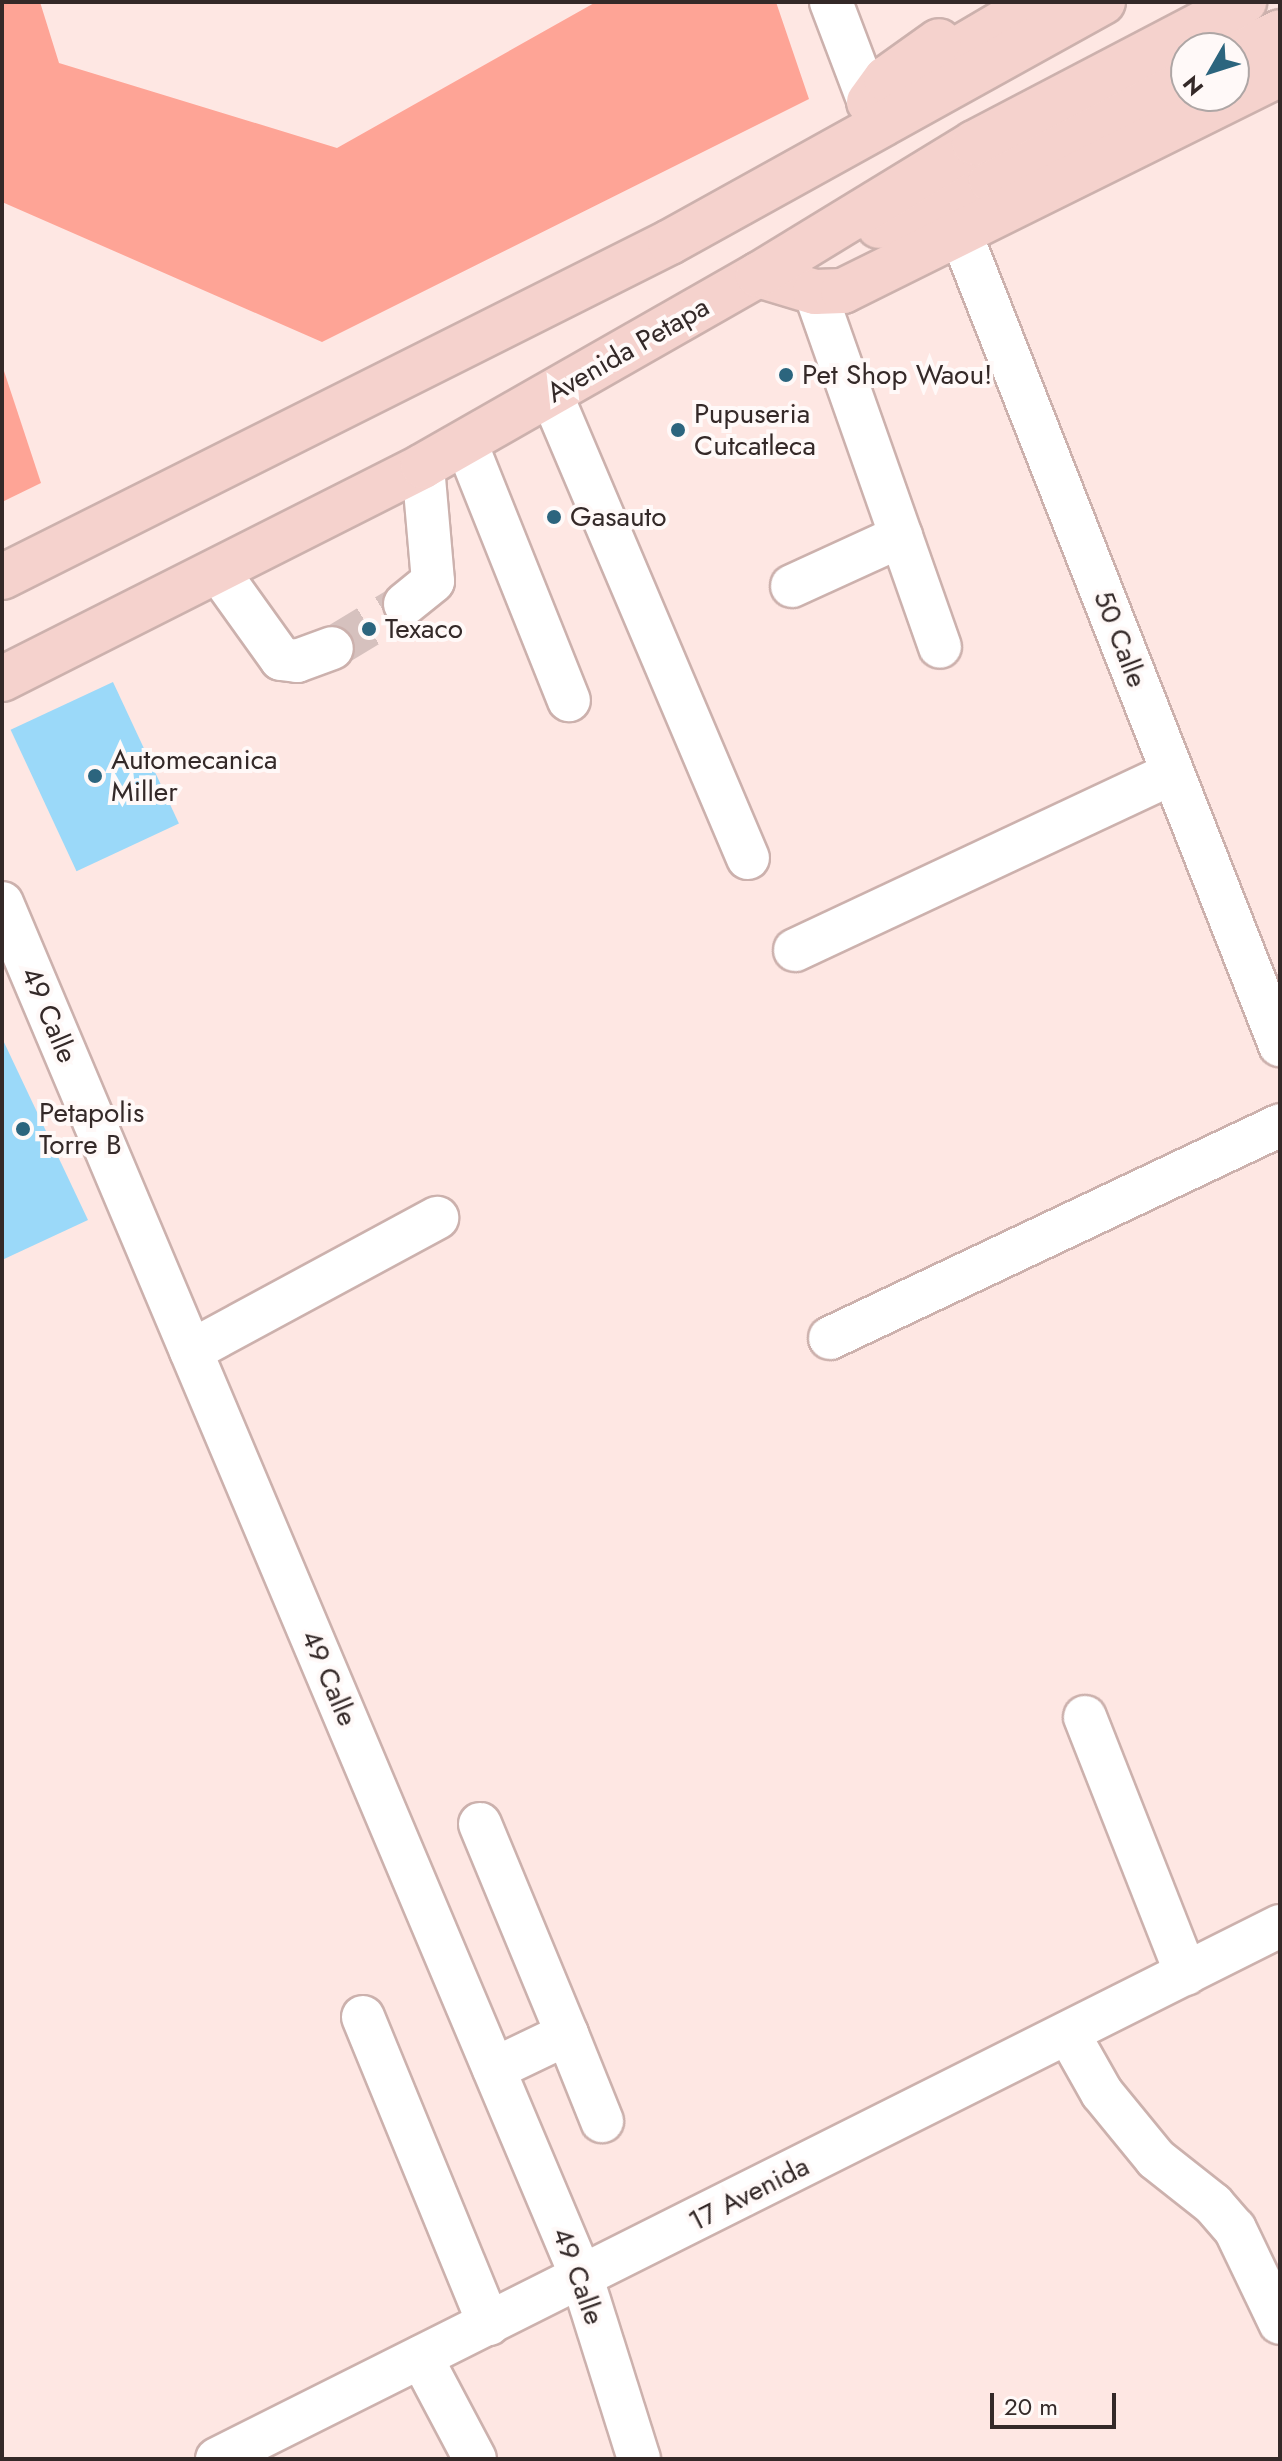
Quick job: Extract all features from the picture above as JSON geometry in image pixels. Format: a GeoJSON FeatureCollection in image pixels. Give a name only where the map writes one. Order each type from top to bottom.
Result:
{"type":"FeatureCollection","features":[{"type":"Feature","properties":{"kind":"main road"},"geometry":{"type":"LineString","coordinates":[[869,102],[886,79],[992,2]]}},
{"type":"Feature","properties":{"kind":"main road"},"geometry":{"type":"LineString","coordinates":[[805,171],[824,139],[869,102],[1038,2]]}},
{"type":"Feature","properties":{"kind":"main road"},"geometry":{"type":"LineString","coordinates":[[2,577],[805,171],[1103,2]]}},
{"type":"Feature","properties":{"kind":"main road","name":"Avenida Petapa"},"geometry":{"type":"LineString","coordinates":[[2,679],[466,443],[758,275],[974,143],[1244,2]]}},
{"type":"Feature","properties":{"kind":"main road"},"geometry":{"type":"LineString","coordinates":[[1250,47],[1280,32]]}},
{"type":"Feature","properties":{"kind":"main road"},"geometry":{"type":"LineString","coordinates":[[758,275],[815,292],[843,291],[1280,74]]}},
{"type":"Feature","properties":{"kind":"main road"},"geometry":{"type":"LineString","coordinates":[[758,275],[991,180],[1170,88]]}},
{"type":"Feature","properties":{"kind":"street"},"geometry":{"type":"LineString","coordinates":[[831,2],[869,102]]}},
{"type":"Feature","properties":{"kind":"street","name":"50 Calle"},"geometry":{"type":"LineString","coordinates":[[960,232],[1280,1045]]}},
{"type":"Feature","properties":{"kind":"street"},"geometry":{"type":"LineString","coordinates":[[815,292],[940,647]]}},
{"type":"Feature","properties":{"kind":"street"},"geometry":{"type":"LineString","coordinates":[[551,394],[748,858]]}},
{"type":"Feature","properties":{"kind":"street"},"geometry":{"type":"LineString","coordinates":[[466,443],[569,700]]}},
{"type":"Feature","properties":{"kind":"street"},"geometry":{"type":"LineString","coordinates":[[405,604],[433,581],[423,466]]}},
{"type":"Feature","properties":{"kind":"street"},"geometry":{"type":"LineString","coordinates":[[792,586],[901,536]]}},
{"type":"Feature","properties":{"kind":"street"},"geometry":{"type":"LineString","coordinates":[[218,571],[281,659],[297,661],[332,648]]}},
{"type":"Feature","properties":{"kind":"street"},"geometry":{"type":"LineString","coordinates":[[795,950],[1172,773]]}},
{"type":"Feature","properties":{"kind":"street","name":"49 Calle"},"geometry":{"type":"LineString","coordinates":[[2,903],[582,2278],[639,2459]]}},
{"type":"Feature","properties":{"kind":"street"},"geometry":{"type":"LineString","coordinates":[[830,1338],[1280,1125]]}},
{"type":"Feature","properties":{"kind":"street"},"geometry":{"type":"LineString","coordinates":[[191,1351],[437,1218]]}},
{"type":"Feature","properties":{"kind":"street"},"geometry":{"type":"LineString","coordinates":[[1085,1717],[1186,1974]]}},
{"type":"Feature","properties":{"kind":"street"},"geometry":{"type":"LineString","coordinates":[[480,1824],[602,2121]]}},
{"type":"Feature","properties":{"kind":"street","name":"17 Avenida"},"geometry":{"type":"LineString","coordinates":[[217,2459],[1280,1926]]}},
{"type":"Feature","properties":{"kind":"street"},"geometry":{"type":"LineString","coordinates":[[363,2017],[489,2324]]}},
{"type":"Feature","properties":{"kind":"street"},"geometry":{"type":"LineString","coordinates":[[1068,2033],[1102,2093],[1156,2159],[1235,2229],[1280,2323]]}},
{"type":"Feature","properties":{"kind":"street"},"geometry":{"type":"LineString","coordinates":[[494,2069],[567,2034]]}},
{"type":"Feature","properties":{"kind":"street"},"geometry":{"type":"LineString","coordinates":[[421,2357],[475,2459]]}},
{"type":"Feature","properties":{"kind":"shaded area"},"geometry":{"type":"Polygon","coordinates":[[[2,2],[40,2],[59,63],[337,148],[596,2],[776,2],[809,99],[322,342],[2,202],[2,2]]]}},
{"type":"Feature","properties":{"kind":"shaded area"},"geometry":{"type":"Polygon","coordinates":[[[2,365],[41,483],[2,502],[2,365]]]}},
{"type":"Feature","properties":{"kind":"building","name":"Automecanica Miller"},"geometry":{"type":"Polygon","coordinates":[[[113,682],[179,823],[77,871],[11,730],[113,682]]]}},
{"type":"Feature","properties":{"kind":"building","name":"Petapolis Torre B"},"geometry":{"type":"Polygon","coordinates":[[[2,1038],[88,1220],[2,1260],[2,1038]]]}},
{"type":"Feature","properties":{"kind":"tunnel"},"geometry":{"type":"LineString","coordinates":[[332,648],[405,604]]}},
{"type":"Feature","properties":{"kind":"place","name":"Pet Shop Waou!"},"geometry":{"type":"Point","coordinates":[786,375]}},
{"type":"Feature","properties":{"kind":"place","name":"Pupuseria Cutcatleca"},"geometry":{"type":"Point","coordinates":[678,430]}},
{"type":"Feature","properties":{"kind":"place","name":"Gasauto"},"geometry":{"type":"Point","coordinates":[554,517]}},
{"type":"Feature","properties":{"kind":"place","name":"Texaco"},"geometry":{"type":"Point","coordinates":[369,629]}},
{"type":"Feature","properties":{"kind":"place","name":"Automecanica Miller"},"geometry":{"type":"Point","coordinates":[95,776]}},
{"type":"Feature","properties":{"kind":"place","name":"Petapolis Torre B"},"geometry":{"type":"Point","coordinates":[23,1129]}}]}
